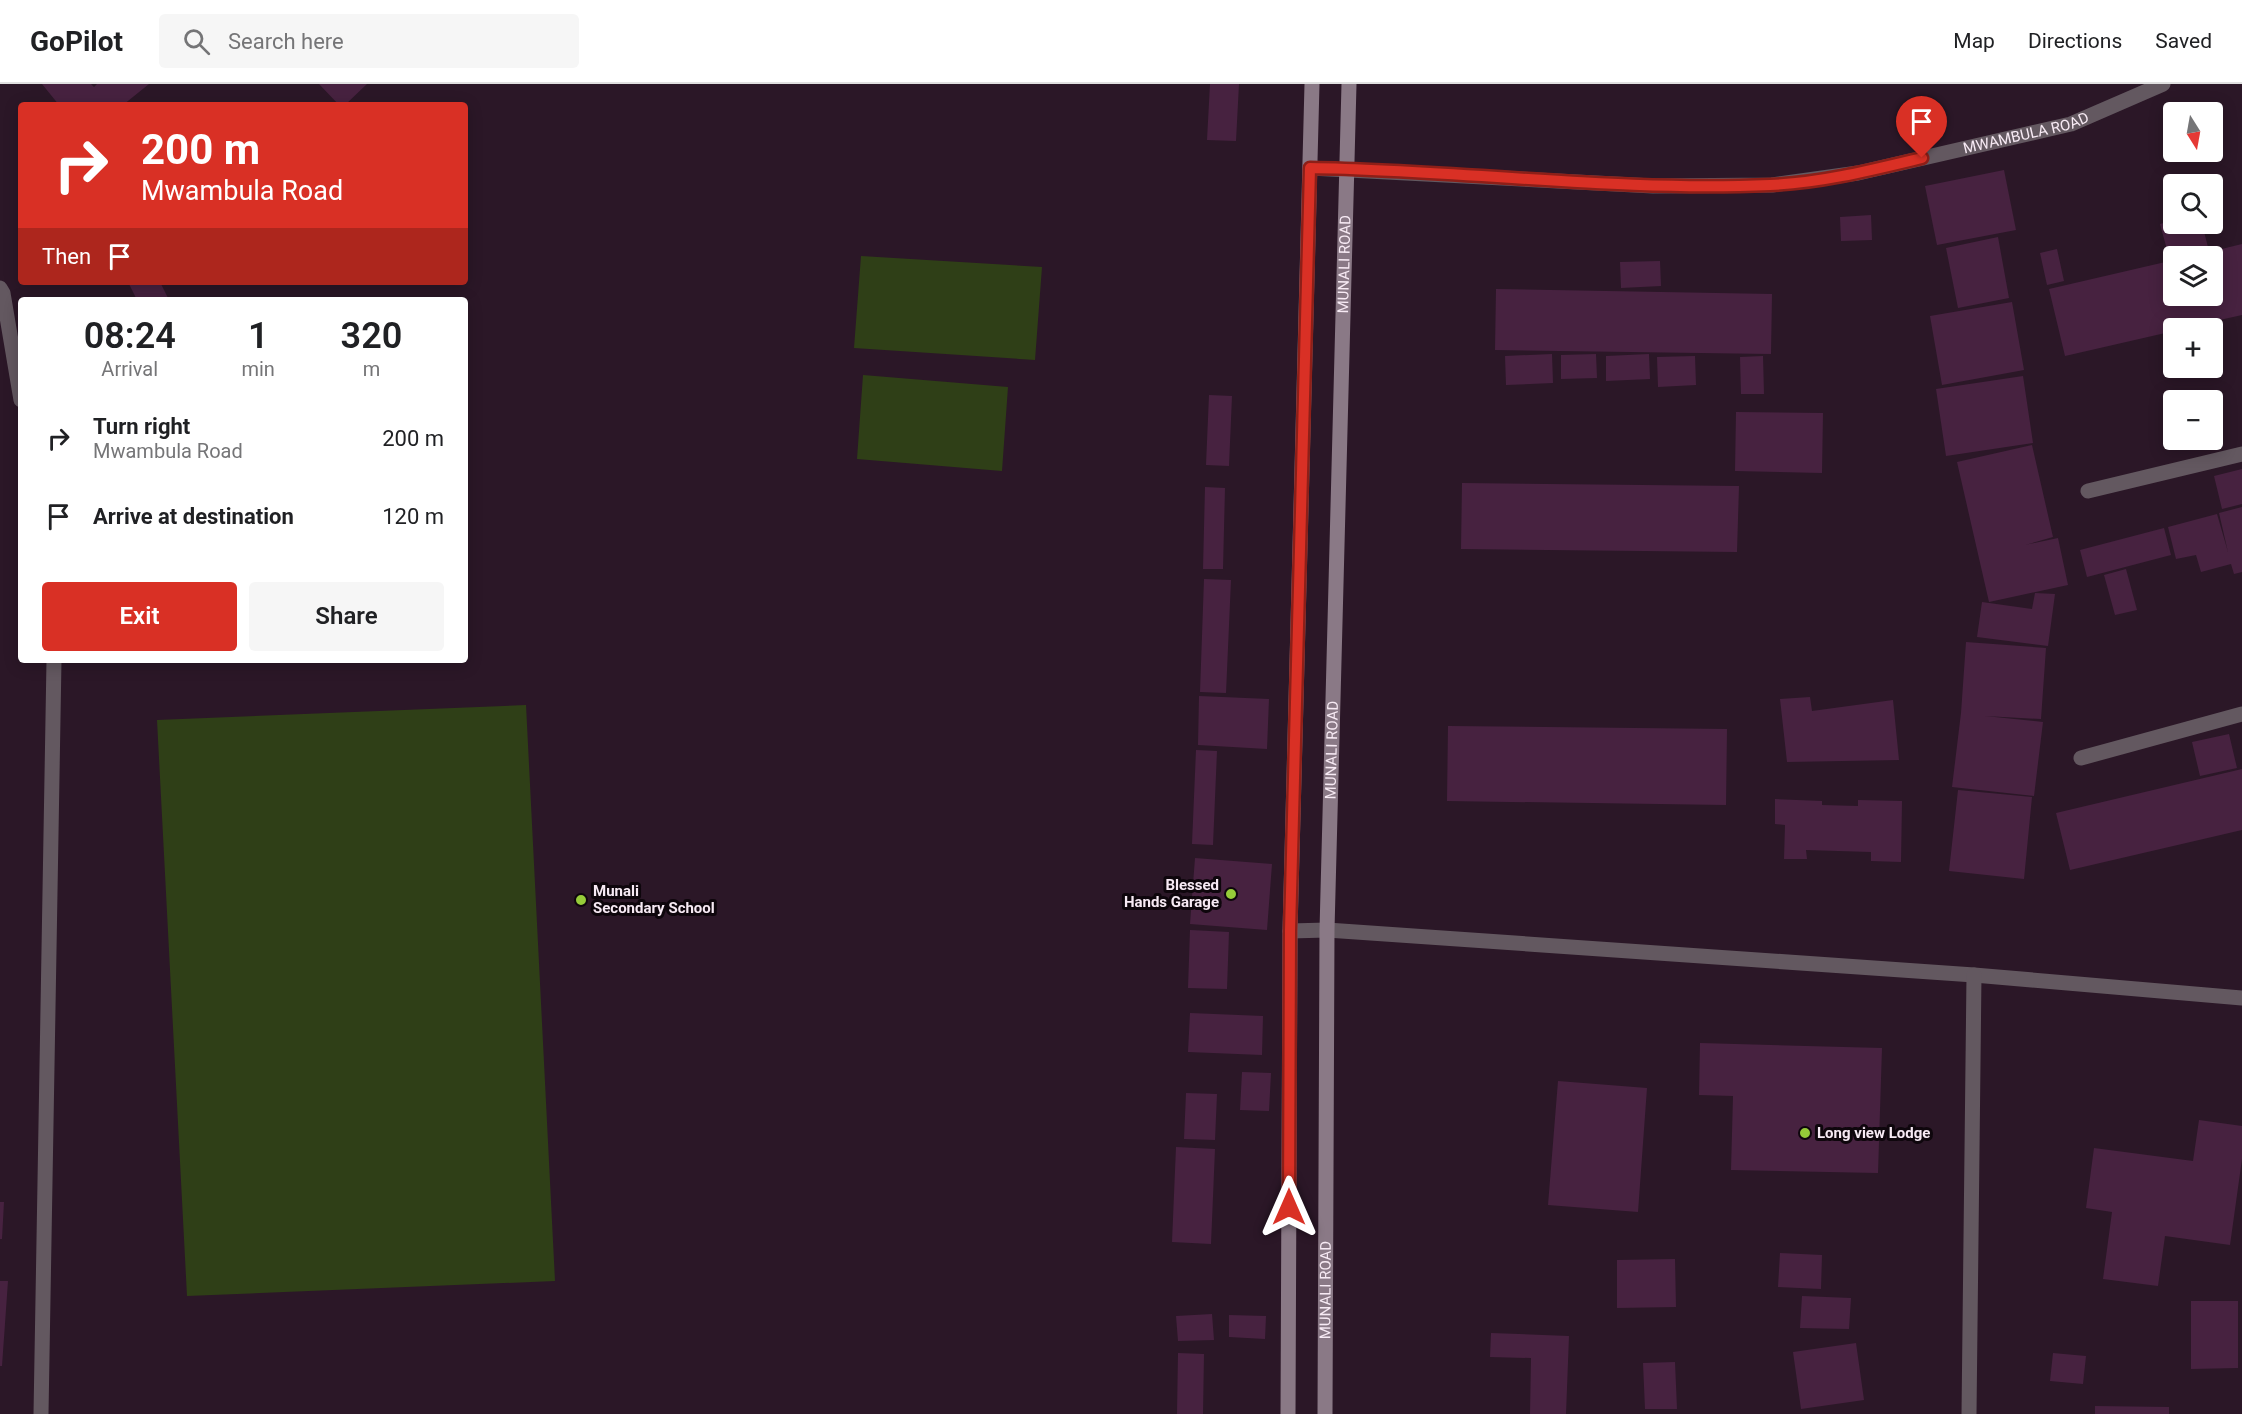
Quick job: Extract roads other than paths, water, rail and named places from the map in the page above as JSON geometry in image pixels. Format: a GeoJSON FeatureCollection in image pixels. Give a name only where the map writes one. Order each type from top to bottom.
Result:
{"type":"FeatureCollection","features":[{"type":"Feature","properties":{"kind":"main road"},"geometry":{"type":"LineString","coordinates":[[1288,1414],[1290,931],[1312,84]]}},
{"type":"Feature","properties":{"kind":"main road","name":"MUNALI ROAD"},"geometry":{"type":"LineString","coordinates":[[1325,1414],[1327,930],[1349,84]]}},
{"type":"Feature","properties":{"kind":"street","name":"MWAMBULA ROAD"},"geometry":{"type":"LineString","coordinates":[[1310,168],[1348,168],[1653,186],[1772,185],[1858,173],[2071,124],[2163,84]]}},
{"type":"Feature","properties":{"kind":"street"},"geometry":{"type":"LineString","coordinates":[[0,288],[3,293],[18,382]]}},
{"type":"Feature","properties":{"kind":"street"},"geometry":{"type":"LineString","coordinates":[[2088,491],[2242,454]]}},
{"type":"Feature","properties":{"kind":"street"},"geometry":{"type":"LineString","coordinates":[[41,1414],[54,663]]}},
{"type":"Feature","properties":{"kind":"street"},"geometry":{"type":"LineString","coordinates":[[2081,759],[2242,714]]}},
{"type":"Feature","properties":{"kind":"street"},"geometry":{"type":"LineString","coordinates":[[1290,931],[1327,930],[1974,975],[2242,998]]}},
{"type":"Feature","properties":{"kind":"street"},"geometry":{"type":"LineString","coordinates":[[1969,1414],[1974,975]]}},
{"type":"Feature","properties":{"kind":"place","name":"Blessed Hands Garage"},"geometry":{"type":"Point","coordinates":[1231,894]}},
{"type":"Feature","properties":{"kind":"place","name":"Munali Secondary School"},"geometry":{"type":"Point","coordinates":[581,900]}},
{"type":"Feature","properties":{"kind":"place","name":"Long view Lodge"},"geometry":{"type":"Point","coordinates":[1805,1133]}}]}
